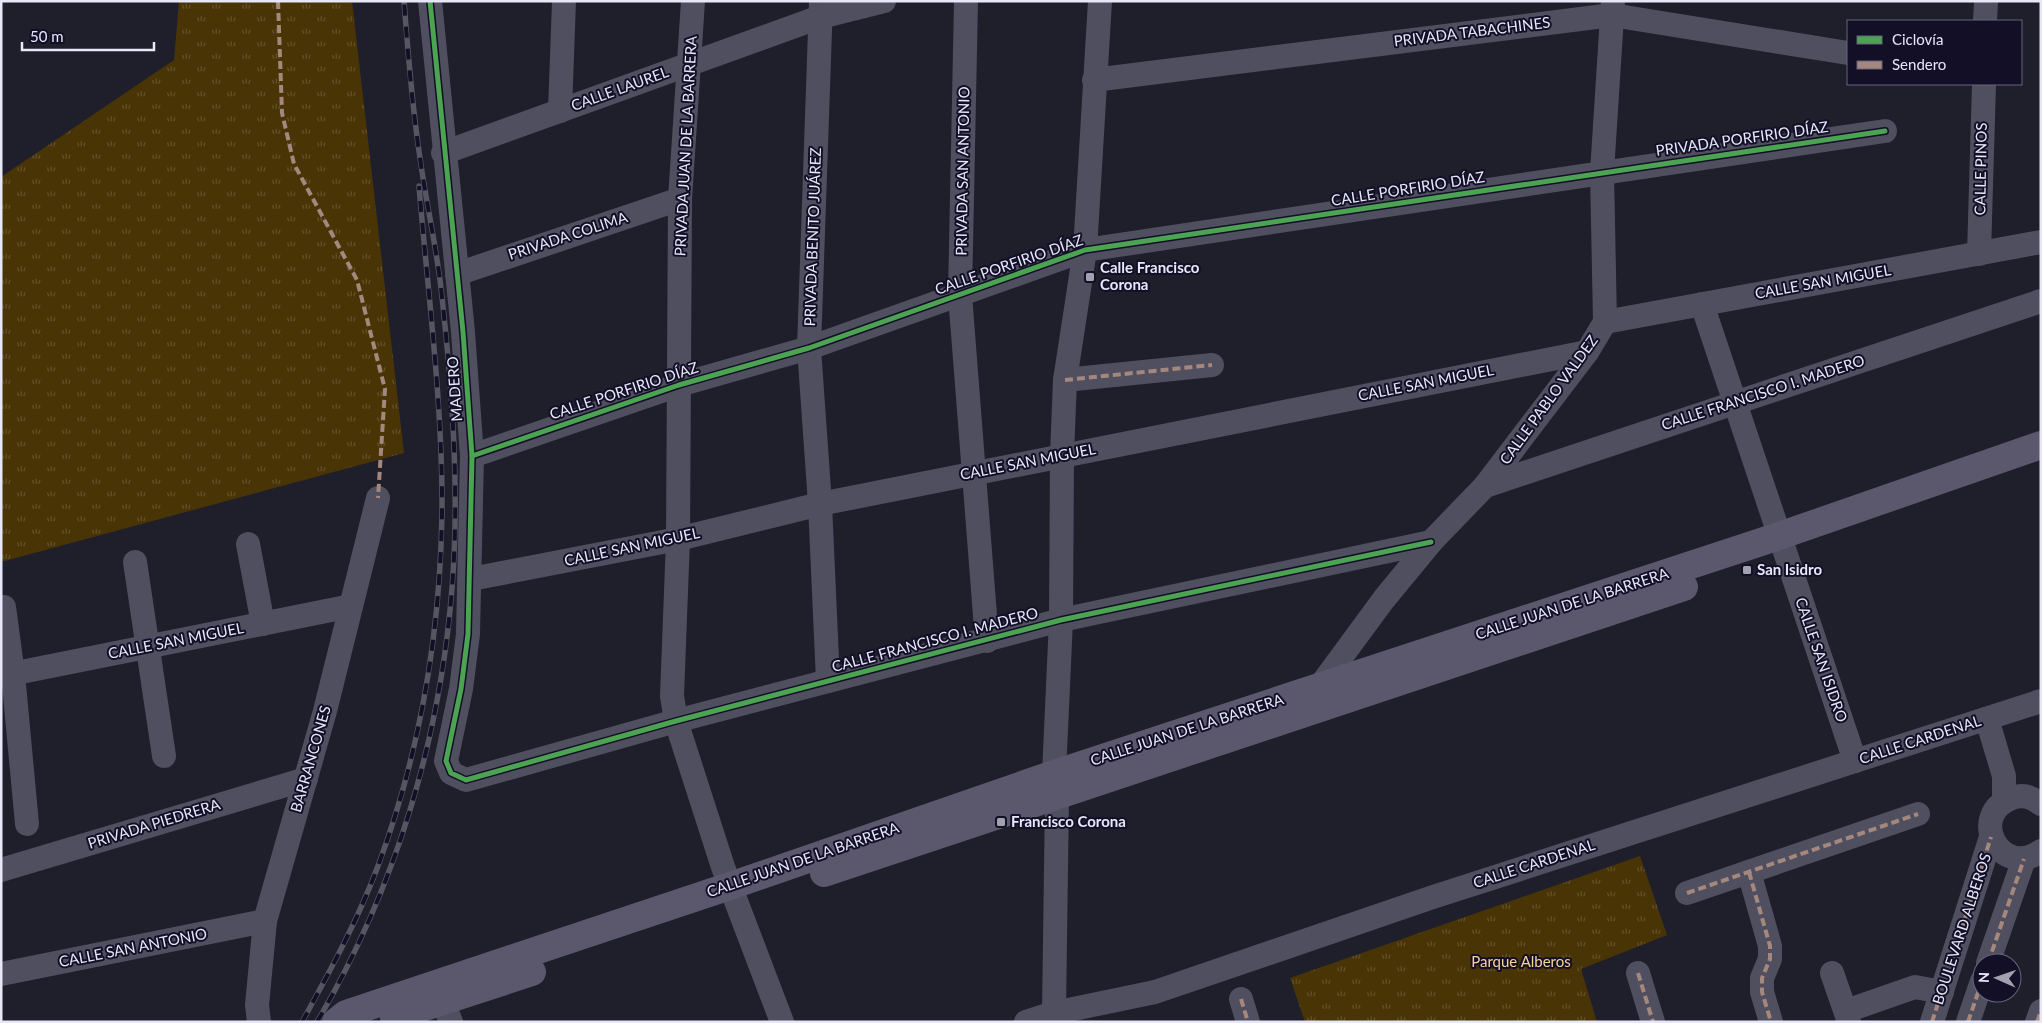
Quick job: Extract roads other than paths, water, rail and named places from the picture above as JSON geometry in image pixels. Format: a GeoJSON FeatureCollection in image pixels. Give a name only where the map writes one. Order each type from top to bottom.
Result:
{"type":"FeatureCollection","features":[{"type":"Feature","properties":{"kind":"main road","name":"CALLE JUAN DE LA BARRERA"},"geometry":{"type":"LineString","coordinates":[[1782,545],[2041,445]]}},
{"type":"Feature","properties":{"kind":"main road","name":"CALLE JUAN DE LA BARRERA"},"geometry":{"type":"LineString","coordinates":[[336,1022],[346,1014],[733,894],[1322,696],[2041,461]]}},
{"type":"Feature","properties":{"kind":"main road","name":"CALLE JUAN DE LA BARRERA"},"geometry":{"type":"LineString","coordinates":[[379,1022],[447,1012],[733,894]]}},
{"type":"Feature","properties":{"kind":"street","name":"MADERO"},"geometry":{"type":"LineString","coordinates":[[430,1],[457,274],[472,456],[471,579],[468,634],[461,689],[446,761],[450,773]]}},
{"type":"Feature","properties":{"kind":"street"},"geometry":{"type":"LineString","coordinates":[[560,111],[564,1]]}},
{"type":"Feature","properties":{"kind":"street","name":"PRIVADA JUAN DE LA BARRERA"},"geometry":{"type":"LineString","coordinates":[[693,1],[691,64],[680,199],[678,539],[672,684],[676,721],[733,894],[782,1022]]}},
{"type":"Feature","properties":{"kind":"street","name":"CALLE LAUREL"},"geometry":{"type":"LineString","coordinates":[[444,153],[691,64],[821,9],[884,1]]}},
{"type":"Feature","properties":{"kind":"street","name":"PRIVADA SAN ANTONIO"},"geometry":{"type":"LineString","coordinates":[[966,1],[960,295],[987,641]]}},
{"type":"Feature","properties":{"kind":"street"},"geometry":{"type":"LineString","coordinates":[[1054,1013],[1055,785],[1061,620],[1062,455],[1065,380],[1085,250],[1100,1]]}},
{"type":"Feature","properties":{"kind":"street"},"geometry":{"type":"LineString","coordinates":[[1985,20],[1986,1]]}},
{"type":"Feature","properties":{"kind":"street","name":"PRIVADA TABACHINES"},"geometry":{"type":"LineString","coordinates":[[1094,80],[1612,8],[1847,53]]}},
{"type":"Feature","properties":{"kind":"street","name":"CALLE PABLO VALDEZ"},"geometry":{"type":"LineString","coordinates":[[1322,696],[1384,599],[1432,542],[1485,486],[1587,352],[1604,322],[1602,172],[1612,8]]}},
{"type":"Feature","properties":{"kind":"street","name":"PRIVADA BENITO JUÁREZ"},"geometry":{"type":"LineString","coordinates":[[821,9],[809,348],[820,504],[828,681]]}},
{"type":"Feature","properties":{"kind":"street","name":"CALLE PINOS"},"geometry":{"type":"LineString","coordinates":[[1979,254],[1984,85]]}},
{"type":"Feature","properties":{"kind":"street","name":"PRIVADA PORFIRIO DÍAZ"},"geometry":{"type":"LineString","coordinates":[[1602,172],[1885,131]]}},
{"type":"Feature","properties":{"kind":"street","name":"CALLE PORFIRIO DÍAZ"},"geometry":{"type":"LineString","coordinates":[[472,456],[679,385],[809,348],[1085,250],[1602,172]]}},
{"type":"Feature","properties":{"kind":"street","name":"PRIVADA COLIMA"},"geometry":{"type":"LineString","coordinates":[[457,274],[680,199]]}},
{"type":"Feature","properties":{"kind":"street","name":"CALLE SAN MIGUEL"},"geometry":{"type":"LineString","coordinates":[[1604,322],[2041,242]]}},
{"type":"Feature","properties":{"kind":"street","name":"CALLE FRANCISCO I. MADERO"},"geometry":{"type":"LineString","coordinates":[[1485,486],[2041,300]]}},
{"type":"Feature","properties":{"kind":"street","name":"CALLE SAN ISIDRO"},"geometry":{"type":"LineString","coordinates":[[1702,304],[1855,761]]}},
{"type":"Feature","properties":{"kind":"street","name":"CALLE SAN MIGUEL"},"geometry":{"type":"LineString","coordinates":[[471,579],[678,539],[820,504],[974,472],[1587,352]]}},
{"type":"Feature","properties":{"kind":"street"},"geometry":{"type":"LineString","coordinates":[[1065,380],[1212,365]]}},
{"type":"Feature","properties":{"kind":"street","name":"BARRANCONES"},"geometry":{"type":"LineString","coordinates":[[259,1022],[257,1005],[265,921],[306,779],[378,498]]}},
{"type":"Feature","properties":{"kind":"street","name":"CALLE FRANCISCO I. MADERO"},"geometry":{"type":"LineString","coordinates":[[450,773],[466,780],[676,721],[987,641],[1061,620],[1432,542]]}},
{"type":"Feature","properties":{"kind":"street"},"geometry":{"type":"LineString","coordinates":[[248,544],[264,624]]}},
{"type":"Feature","properties":{"kind":"street"},"geometry":{"type":"LineString","coordinates":[[135,562],[146,647],[164,756]]}},
{"type":"Feature","properties":{"kind":"street","name":"CALLE SAN MIGUEL"},"geometry":{"type":"LineString","coordinates":[[7,675],[351,606]]}},
{"type":"Feature","properties":{"kind":"street"},"geometry":{"type":"LineString","coordinates":[[4,607],[7,675],[27,824]]}},
{"type":"Feature","properties":{"kind":"street","name":"CALLE CARDENAL"},"geometry":{"type":"LineString","coordinates":[[1026,1022],[1054,1013],[1155,992],[1433,897],[2041,701]]}},
{"type":"Feature","properties":{"kind":"street"},"geometry":{"type":"LineString","coordinates":[[1987,718],[2004,776],[2004,801],[2016,796],[2028,797],[2041,804]]}},
{"type":"Feature","properties":{"kind":"street","name":"PRIVADA PIEDRERA"},"geometry":{"type":"LineString","coordinates":[[1,870],[306,779]]}},
{"type":"Feature","properties":{"kind":"street","name":"BOULEVARD ALBEROS"},"geometry":{"type":"LineString","coordinates":[[1932,1022],[1992,837],[1990,827],[1992,817],[2004,801]]}},
{"type":"Feature","properties":{"kind":"street"},"geometry":{"type":"LineString","coordinates":[[1687,894],[1918,814]]}},
{"type":"Feature","properties":{"kind":"street"},"geometry":{"type":"LineString","coordinates":[[1992,837],[1996,846],[2004,854],[2032,855],[1992,953]]}},
{"type":"Feature","properties":{"kind":"street"},"geometry":{"type":"LineString","coordinates":[[1749,872],[1770,946],[1770,960],[1762,978],[1762,992],[1770,1022]]}},
{"type":"Feature","properties":{"kind":"street","name":"CALLE SAN ANTONIO"},"geometry":{"type":"LineString","coordinates":[[1,974],[265,921]]}},
{"type":"Feature","properties":{"kind":"street"},"geometry":{"type":"LineString","coordinates":[[1638,973],[1653,1022]]}},
{"type":"Feature","properties":{"kind":"street"},"geometry":{"type":"LineString","coordinates":[[1832,973],[1848,1017],[1915,987],[1942,992]]}},
{"type":"Feature","properties":{"kind":"street"},"geometry":{"type":"LineString","coordinates":[[1241,999],[1248,1022]]}},
{"type":"Feature","properties":{"kind":"street"},"geometry":{"type":"LineString","coordinates":[[1968,1022],[1974,1003]]}},
{"type":"Feature","properties":{"kind":"street"},"geometry":{"type":"LineString","coordinates":[[2037,1022],[2041,1011]]}},
{"type":"Feature","properties":{"kind":"railway"},"geometry":{"type":"LineString","coordinates":[[317,1022],[345,971],[369,920],[391,867],[409,812],[425,757],[437,702],[452,588],[455,513],[454,438],[445,325],[439,272],[422,174],[415,119],[404,1]]}},
{"type":"Feature","properties":{"kind":"railway"},"geometry":{"type":"LineString","coordinates":[[302,1022],[353,926],[378,866],[393,823],[416,737],[432,649],[440,559],[442,473],[438,391],[419,186]]}},
{"type":"Feature","properties":{"kind":"place","name":"Calle Francisco Corona"},"geometry":{"type":"Point","coordinates":[1090,277]}},
{"type":"Feature","properties":{"kind":"place","name":"San Isidro"},"geometry":{"type":"Point","coordinates":[1747,570]}},
{"type":"Feature","properties":{"kind":"place","name":"Francisco Corona"},"geometry":{"type":"Point","coordinates":[1001,822]}},
{"type":"Feature","properties":{"kind":"park label","name":"Parque Alberos"},"geometry":{"type":"Point","coordinates":[1521,962]}}]}
